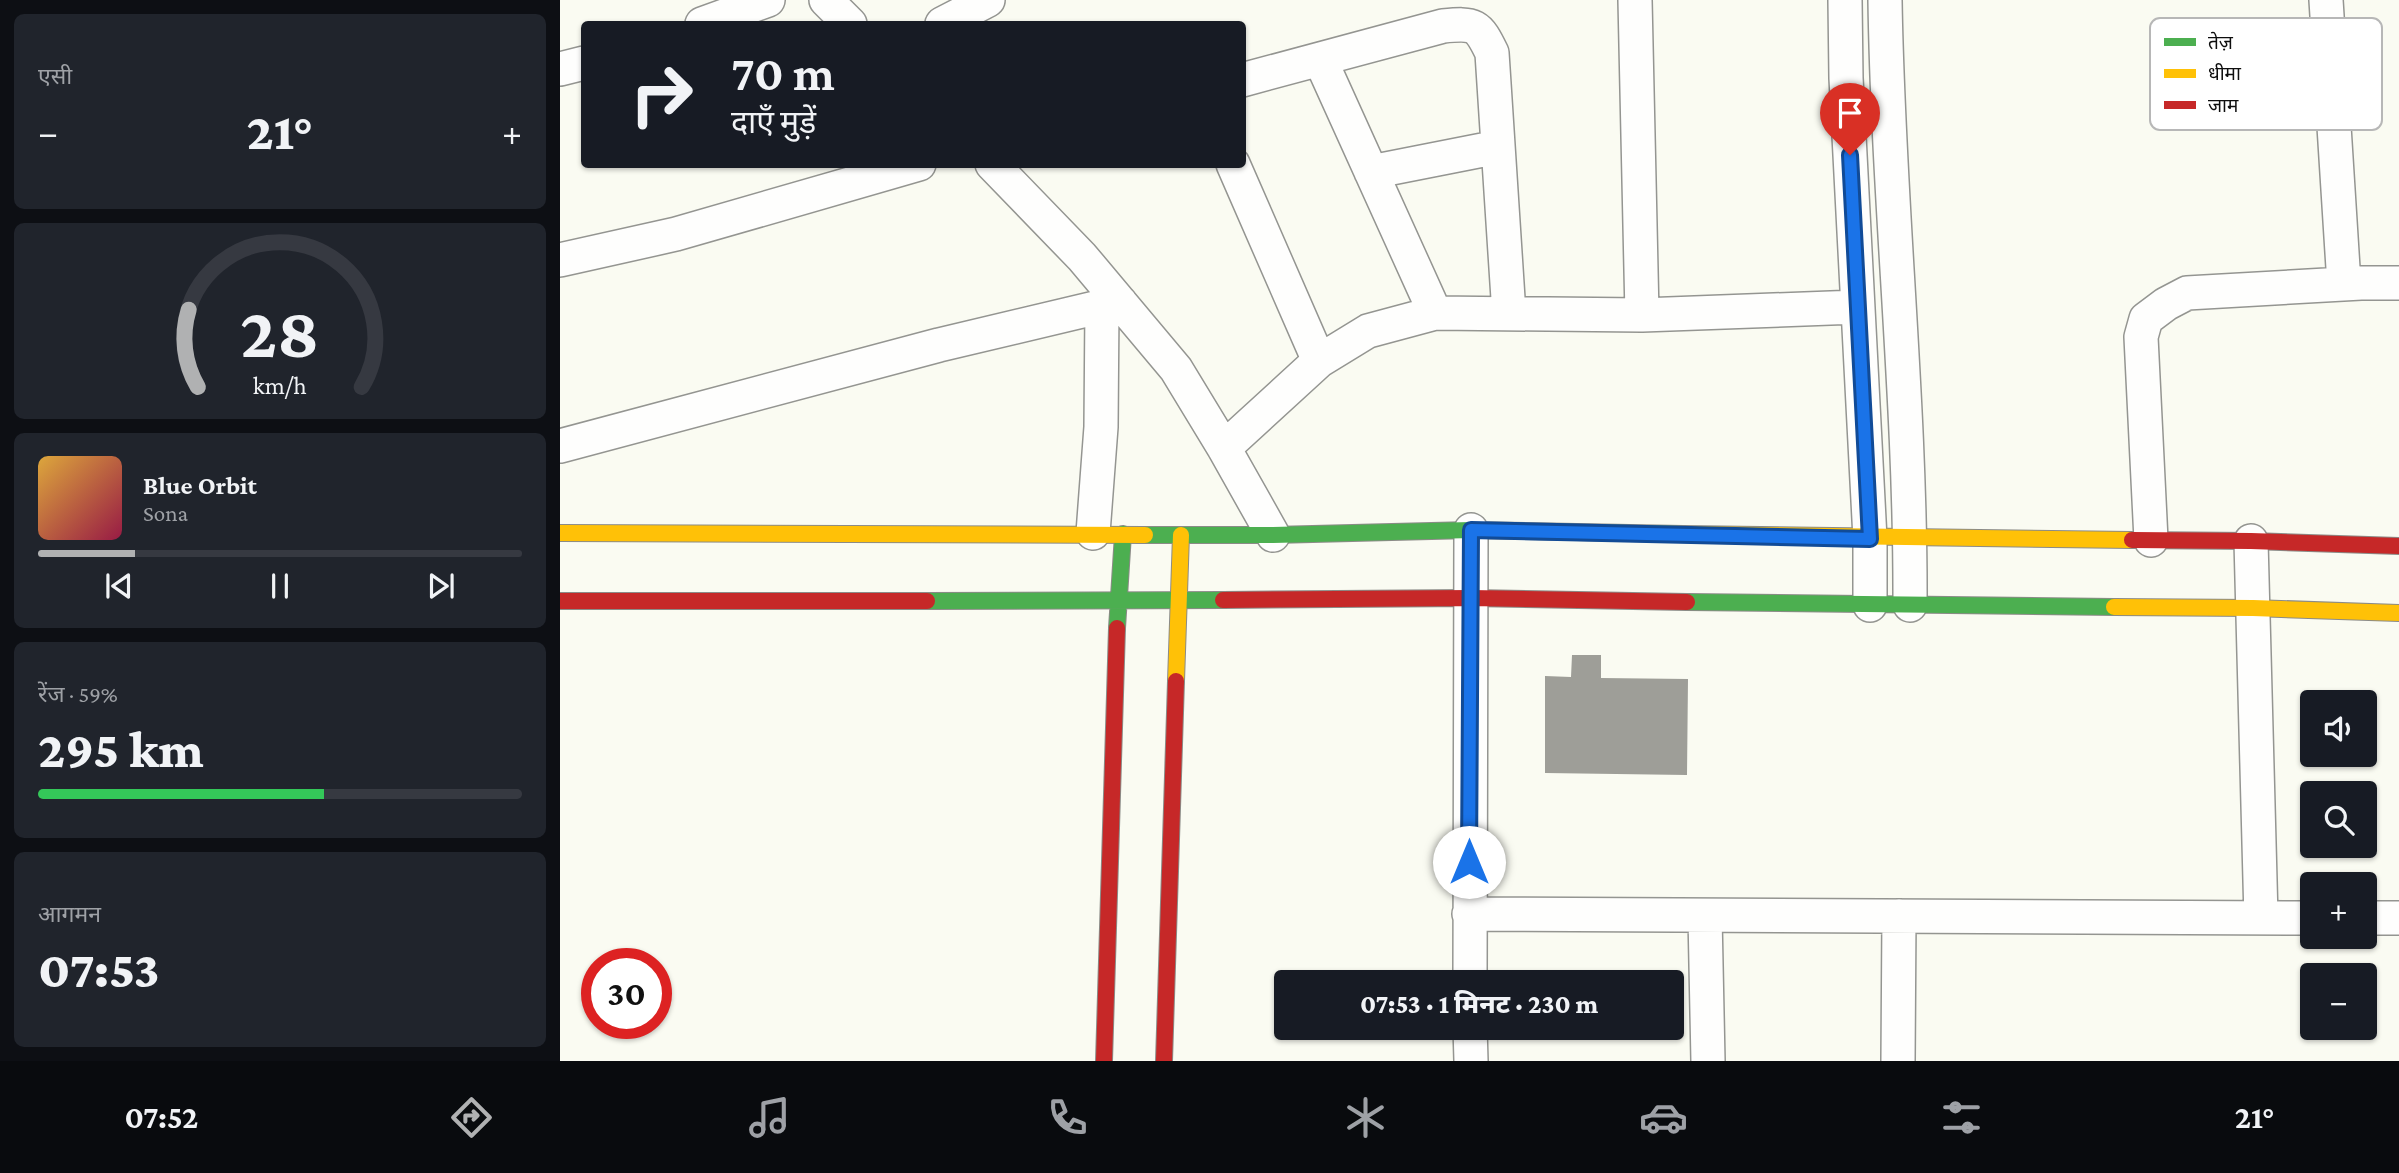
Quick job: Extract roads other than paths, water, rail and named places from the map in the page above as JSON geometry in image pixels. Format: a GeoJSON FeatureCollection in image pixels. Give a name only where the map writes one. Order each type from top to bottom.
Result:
{"type":"FeatureCollection","features":[{"type":"Feature","properties":{"kind":"main road"},"geometry":{"type":"LineString","coordinates":[[560,533],[1273,535],[1471,530],[1910,540],[2251,541],[2399,546]]}},
{"type":"Feature","properties":{"kind":"main road"},"geometry":{"type":"LineString","coordinates":[[1104,1061],[1118,599],[1108,534]]}},
{"type":"Feature","properties":{"kind":"main road"},"geometry":{"type":"LineString","coordinates":[[1164,1061],[1181,535]]}},
{"type":"Feature","properties":{"kind":"main road"},"geometry":{"type":"LineString","coordinates":[[560,601],[1471,597],[1870,605],[2253,608],[2399,614]]}},
{"type":"Feature","properties":{"kind":"street"},"geometry":{"type":"LineString","coordinates":[[710,21],[768,0]]}},
{"type":"Feature","properties":{"kind":"street"},"geometry":{"type":"LineString","coordinates":[[826,0],[847,21]]}},
{"type":"Feature","properties":{"kind":"street"},"geometry":{"type":"LineString","coordinates":[[948,21],[988,0]]}},
{"type":"Feature","properties":{"kind":"street"},"geometry":{"type":"LineString","coordinates":[[1635,0],[1643,315]]}},
{"type":"Feature","properties":{"kind":"street"},"geometry":{"type":"LineString","coordinates":[[1845,0],[1846,78],[1870,539],[1870,605]]}},
{"type":"Feature","properties":{"kind":"street"},"geometry":{"type":"LineString","coordinates":[[1885,0],[1897,304],[1904,369],[1910,605]]}},
{"type":"Feature","properties":{"kind":"street"},"geometry":{"type":"LineString","coordinates":[[2326,0],[2327,18]]}},
{"type":"Feature","properties":{"kind":"street"},"geometry":{"type":"LineString","coordinates":[[1246,79],[1443,26],[1466,24],[1482,32],[1492,53],[1509,314]]}},
{"type":"Feature","properties":{"kind":"street"},"geometry":{"type":"LineString","coordinates":[[1320,60],[1435,313]]}},
{"type":"Feature","properties":{"kind":"street"},"geometry":{"type":"LineString","coordinates":[[560,69],[581,64]]}},
{"type":"Feature","properties":{"kind":"street"},"geometry":{"type":"LineString","coordinates":[[2334,130],[2344,284]]}},
{"type":"Feature","properties":{"kind":"street"},"geometry":{"type":"LineString","coordinates":[[1371,172],[1498,147]]}},
{"type":"Feature","properties":{"kind":"street"},"geometry":{"type":"LineString","coordinates":[[560,260],[676,234],[905,168]]}},
{"type":"Feature","properties":{"kind":"street"},"geometry":{"type":"LineString","coordinates":[[996,168],[1082,257],[1111,304],[1176,369],[1273,535]]}},
{"type":"Feature","properties":{"kind":"street"},"geometry":{"type":"LineString","coordinates":[[1235,168],[1319,361]]}},
{"type":"Feature","properties":{"kind":"street"},"geometry":{"type":"LineString","coordinates":[[2151,540],[2141,337],[2146,319],[2187,293],[2399,283]]}},
{"type":"Feature","properties":{"kind":"street"},"geometry":{"type":"LineString","coordinates":[[560,446],[939,345],[1111,304]]}},
{"type":"Feature","properties":{"kind":"street"},"geometry":{"type":"LineString","coordinates":[[1108,534],[1101,427],[1111,304]]}},
{"type":"Feature","properties":{"kind":"street"},"geometry":{"type":"LineString","coordinates":[[1224,447],[1319,361],[1368,331],[1435,313],[1643,315],[1857,307]]}},
{"type":"Feature","properties":{"kind":"street"},"geometry":{"type":"LineString","coordinates":[[1470,970],[1471,530]]}},
{"type":"Feature","properties":{"kind":"street"},"geometry":{"type":"LineString","coordinates":[[2251,541],[2261,918]]}},
{"type":"Feature","properties":{"kind":"street"},"geometry":{"type":"LineString","coordinates":[[1469,914],[2300,918]]}},
{"type":"Feature","properties":{"kind":"street"},"geometry":{"type":"LineString","coordinates":[[1705,916],[1708,1061]]}},
{"type":"Feature","properties":{"kind":"street"},"geometry":{"type":"LineString","coordinates":[[1898,1061],[1899,916]]}},
{"type":"Feature","properties":{"kind":"street"},"geometry":{"type":"LineString","coordinates":[[2377,918],[2399,918]]}},
{"type":"Feature","properties":{"kind":"street"},"geometry":{"type":"LineString","coordinates":[[1470,1040],[1471,1061]]}}]}
